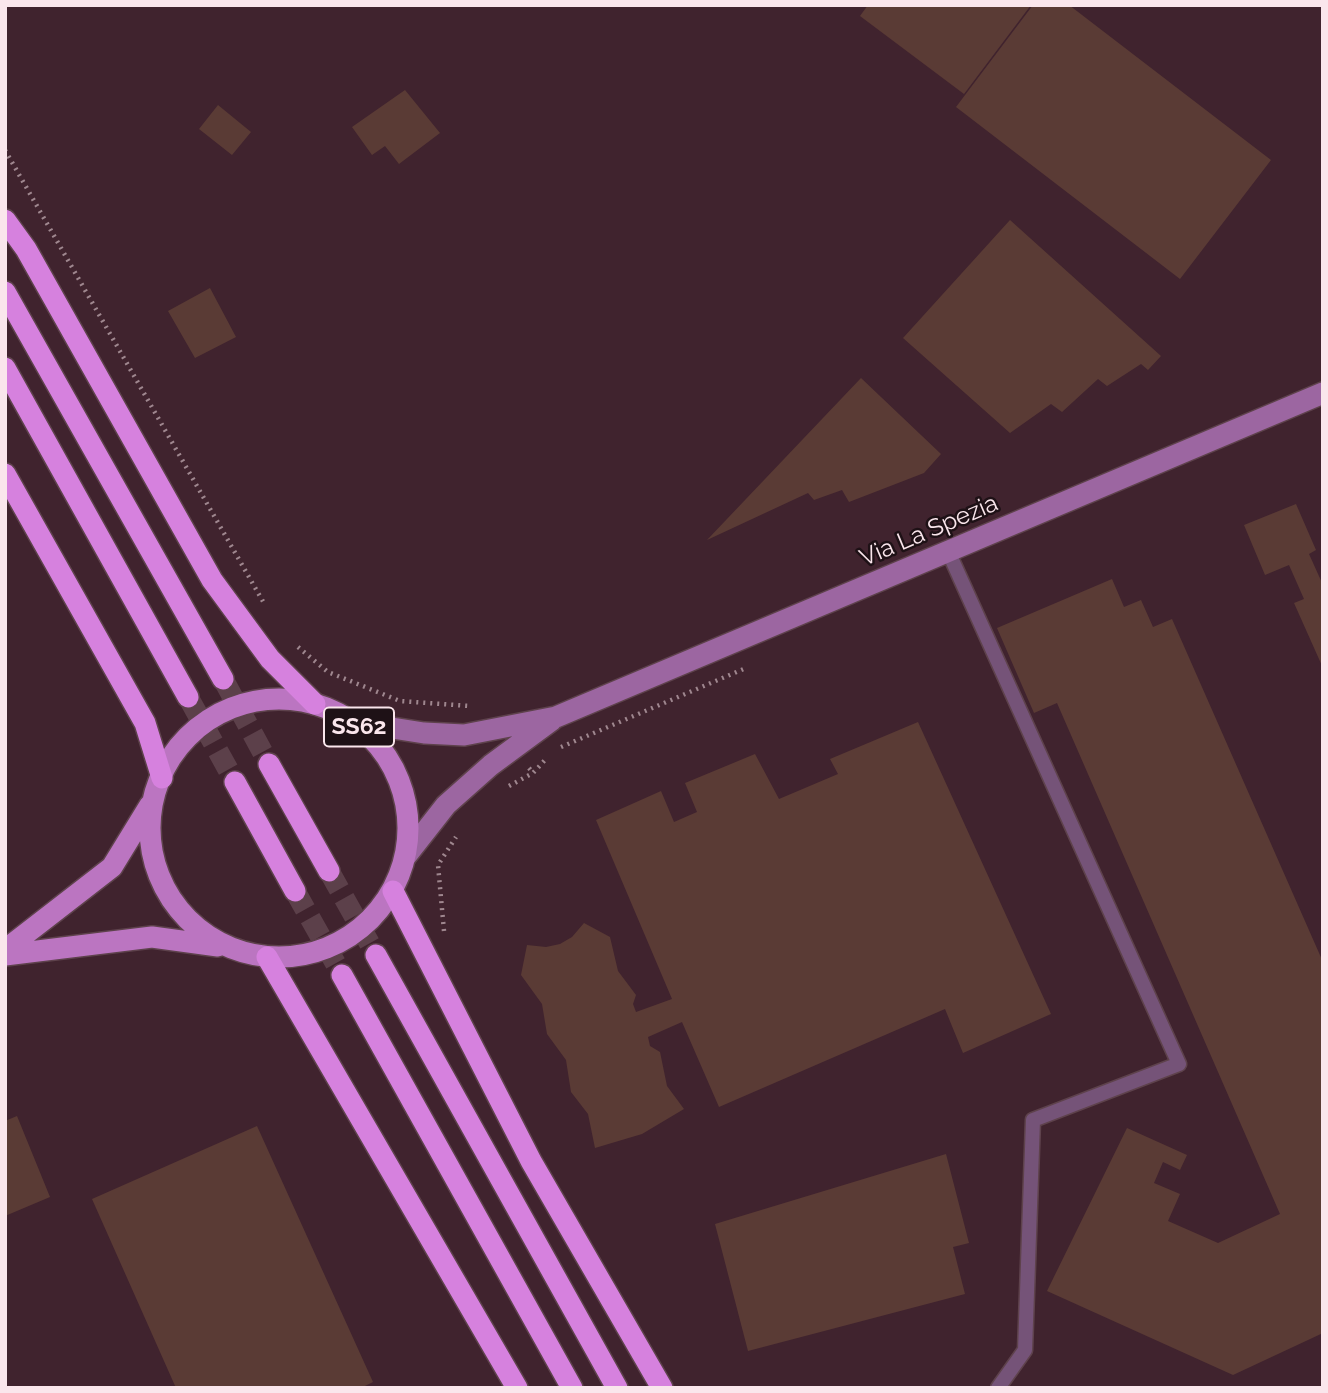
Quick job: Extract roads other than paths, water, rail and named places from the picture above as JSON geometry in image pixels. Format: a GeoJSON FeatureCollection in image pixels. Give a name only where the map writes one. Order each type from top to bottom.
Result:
{"type":"FeatureCollection","features":[{"type":"Feature","properties":{"kind":"highway"},"geometry":{"type":"LineString","coordinates":[[5,219],[26,249],[212,580],[270,659],[315,704]]}},
{"type":"Feature","properties":{"kind":"highway"},"geometry":{"type":"LineString","coordinates":[[5,292],[223,679]]}},
{"type":"Feature","properties":{"kind":"highway"},"geometry":{"type":"LineString","coordinates":[[5,368],[188,697]]}},
{"type":"Feature","properties":{"kind":"highway"},"geometry":{"type":"LineString","coordinates":[[5,474],[145,723],[162,778]]}},
{"type":"Feature","properties":{"kind":"highway"},"geometry":{"type":"LineString","coordinates":[[269,764],[329,871]]}},
{"type":"Feature","properties":{"kind":"highway"},"geometry":{"type":"LineString","coordinates":[[235,782],[295,891]]}},
{"type":"Feature","properties":{"kind":"highway"},"geometry":{"type":"LineString","coordinates":[[393,891],[531,1161],[662,1388]]}},
{"type":"Feature","properties":{"kind":"highway"},"geometry":{"type":"LineString","coordinates":[[376,955],[617,1388]]}},
{"type":"Feature","properties":{"kind":"highway"},"geometry":{"type":"LineString","coordinates":[[267,957],[517,1388]]}},
{"type":"Feature","properties":{"kind":"highway"},"geometry":{"type":"LineString","coordinates":[[342,975],[572,1388]]}},
{"type":"Feature","properties":{"kind":"main road","name":"Via La Spezia"},"geometry":{"type":"LineString","coordinates":[[5,953],[112,867],[153,800],[168,761],[196,729],[232,707],[274,699],[315,704],[354,722],[424,733],[464,735],[556,717],[1323,393]]}},
{"type":"Feature","properties":{"kind":"main road","name":"Via La Spezia"},"geometry":{"type":"LineString","coordinates":[[406,856],[446,805],[491,765],[556,717]]}},
{"type":"Feature","properties":{"kind":"main road","name":"Via La Spezia"},"geometry":{"type":"LineString","coordinates":[[5,953],[152,937],[230,948],[267,957],[304,955],[340,943],[370,921],[393,891],[406,856],[409,818],[400,781],[382,748],[354,722]]}},
{"type":"Feature","properties":{"kind":"main road","name":"Via La Spezia"},"geometry":{"type":"LineString","coordinates":[[153,800],[152,848],[157,871],[174,904],[199,930],[230,948]]}},
{"type":"Feature","properties":{"kind":"lane"},"geometry":{"type":"LineString","coordinates":[[948,551],[1179,1064],[1033,1120],[1025,1350],[998,1388]]}},
{"type":"Feature","properties":{"kind":"tunnel"},"geometry":{"type":"LineString","coordinates":[[223,679],[269,764]]}},
{"type":"Feature","properties":{"kind":"tunnel"},"geometry":{"type":"LineString","coordinates":[[188,697],[235,782]]}},
{"type":"Feature","properties":{"kind":"tunnel"},"geometry":{"type":"LineString","coordinates":[[329,871],[376,955]]}},
{"type":"Feature","properties":{"kind":"tunnel"},"geometry":{"type":"LineString","coordinates":[[295,891],[342,975]]}}]}
